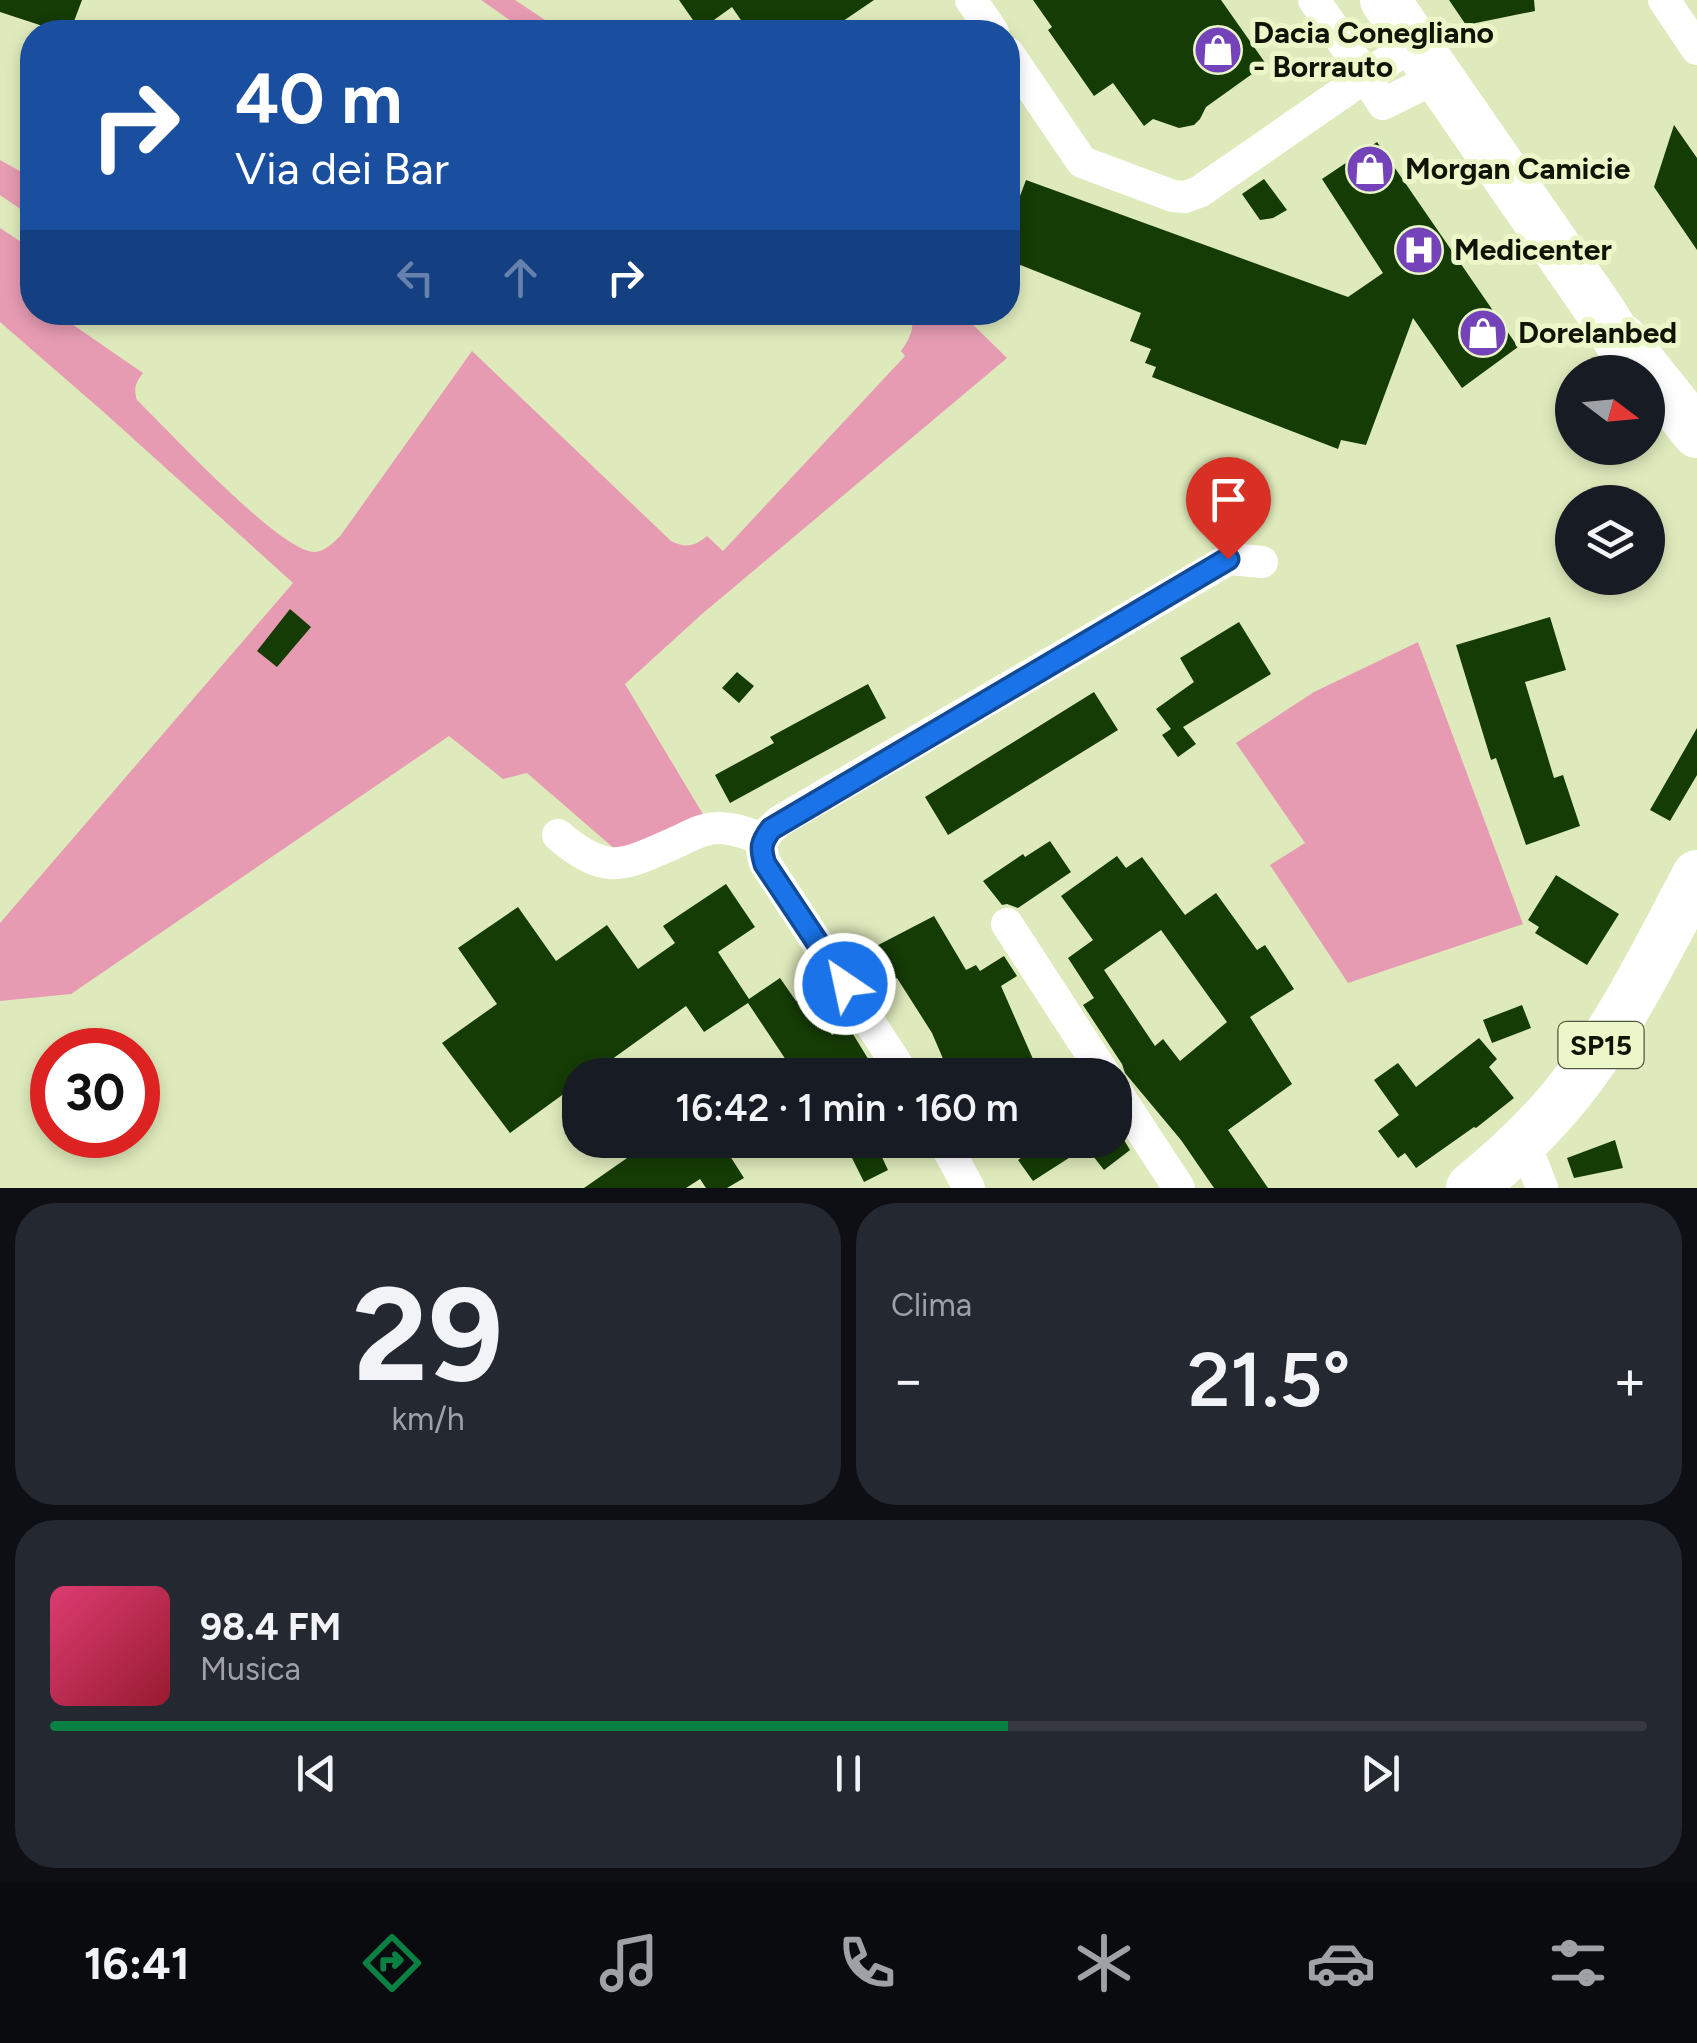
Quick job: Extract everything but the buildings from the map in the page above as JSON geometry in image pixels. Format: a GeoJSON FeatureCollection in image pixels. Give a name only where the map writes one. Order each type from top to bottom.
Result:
{"type":"FeatureCollection","features":[{"type":"Feature","properties":{"kind":"main road"},"geometry":{"type":"LineString","coordinates":[[1384,0],[1627,355]]}},
{"type":"Feature","properties":{"kind":"main road"},"geometry":{"type":"LineString","coordinates":[[1599,309],[1697,433]]}},
{"type":"Feature","properties":{"kind":"main road"},"geometry":{"type":"LineString","coordinates":[[1665,416],[1697,469]]}},
{"type":"Feature","properties":{"kind":"main road","name":"SP15"},"geometry":{"type":"LineString","coordinates":[[1471,1188],[1524,1141],[1563,1099],[1590,1062],[1697,875]]}},
{"type":"Feature","properties":{"kind":"street"},"geometry":{"type":"LineString","coordinates":[[1314,0],[1365,77]]}},
{"type":"Feature","properties":{"kind":"street"},"geometry":{"type":"LineString","coordinates":[[1664,0],[1697,49]]}},
{"type":"Feature","properties":{"kind":"street"},"geometry":{"type":"LineString","coordinates":[[1020,72],[1082,162],[1185,197],[1199,192],[1365,77],[1426,60]]}},
{"type":"Feature","properties":{"kind":"street"},"geometry":{"type":"LineString","coordinates":[[893,1058],[765,864],[760,850],[762,840],[780,822],[1228,559],[1262,562]]}},
{"type":"Feature","properties":{"kind":"street"},"geometry":{"type":"LineString","coordinates":[[558,835],[592,860],[616,864],[631,862],[708,829],[732,830],[762,840]]}},
{"type":"Feature","properties":{"kind":"street"},"geometry":{"type":"LineString","coordinates":[[1007,924],[1094,1058]]}},
{"type":"Feature","properties":{"kind":"street"},"geometry":{"type":"LineString","coordinates":[[1132,1116],[1179,1188]]}},
{"type":"Feature","properties":{"kind":"street"},"geometry":{"type":"LineString","coordinates":[[1524,1141],[1542,1188]]}},
{"type":"Feature","properties":{"kind":"street"},"geometry":{"type":"LineString","coordinates":[[953,1158],[969,1188]]}},
{"type":"Feature","properties":{"kind":"shaded area"},"geometry":{"type":"Polygon","coordinates":[[[481,0],[515,0],[545,20],[510,20],[481,0]]]}},
{"type":"Feature","properties":{"kind":"shaded area"},"geometry":{"type":"Polygon","coordinates":[[[0,160],[20,171],[20,209],[0,195],[0,160]]]}},
{"type":"Feature","properties":{"kind":"shaded area"},"geometry":{"type":"Polygon","coordinates":[[[0,228],[20,241],[20,325],[73,325],[143,373],[136,386],[137,400],[252,512],[299,547],[315,552],[341,535],[472,351],[671,541],[689,545],[707,536],[723,551],[905,356],[901,351],[912,325],[973,325],[1007,358],[702,614],[625,684],[704,816],[616,850],[527,773],[503,779],[449,736],[71,994],[0,1001],[0,923],[293,583],[0,322],[0,228]]]}},
{"type":"Feature","properties":{"kind":"shaded area"},"geometry":{"type":"Polygon","coordinates":[[[1418,642],[1523,924],[1348,983],[1270,865],[1305,843],[1236,743],[1314,692],[1418,642]]]}},
{"type":"Feature","properties":{"kind":"place","name":"Dacia Conegliano - Borrauto"},"geometry":{"type":"Point","coordinates":[1218,50]}},
{"type":"Feature","properties":{"kind":"place","name":"Morgan Camicie"},"geometry":{"type":"Point","coordinates":[1370,169]}},
{"type":"Feature","properties":{"kind":"place","name":"Medicenter"},"geometry":{"type":"Point","coordinates":[1419,250]}},
{"type":"Feature","properties":{"kind":"place","name":"Dorelanbed"},"geometry":{"type":"Point","coordinates":[1483,333]}},
{"type":"Feature","properties":{"kind":"route"},"geometry":{"type":"LineString","coordinates":[[845,984],[765,864],[760,850],[771,829],[1228,559]]}}]}
